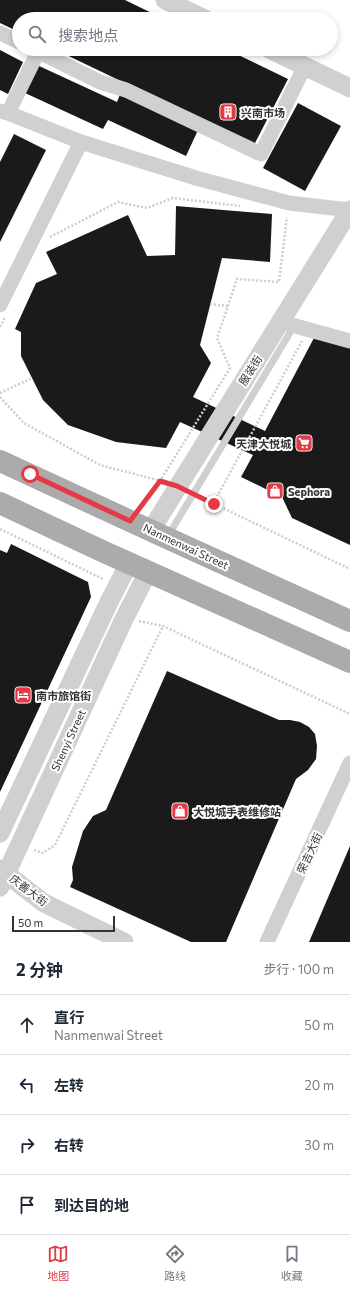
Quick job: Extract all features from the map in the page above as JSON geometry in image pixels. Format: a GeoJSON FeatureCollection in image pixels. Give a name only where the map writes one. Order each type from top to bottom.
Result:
{"type":"FeatureCollection","features":[{"type":"Feature","properties":{"kind":"main road","name":"Nanmenwai Street"},"geometry":{"type":"LineString","coordinates":[[0,461],[350,620]]}},
{"type":"Feature","properties":{"kind":"main road"},"geometry":{"type":"LineString","coordinates":[[0,503],[350,662]]}},
{"type":"Feature","properties":{"kind":"street"},"geometry":{"type":"LineString","coordinates":[[178,3],[193,12]]}},
{"type":"Feature","properties":{"kind":"street"},"geometry":{"type":"LineString","coordinates":[[0,33],[12,39]]}},
{"type":"Feature","properties":{"kind":"street"},"geometry":{"type":"LineString","coordinates":[[33,56],[4,112],[81,142],[196,178],[289,203],[350,210]]}},
{"type":"Feature","properties":{"kind":"street"},"geometry":{"type":"LineString","coordinates":[[48,56],[100,82],[126,90],[261,154],[305,66]]}},
{"type":"Feature","properties":{"kind":"street"},"geometry":{"type":"LineString","coordinates":[[284,56],[350,88]]}},
{"type":"Feature","properties":{"kind":"street"},"geometry":{"type":"LineString","coordinates":[[3,309],[81,142]]}},
{"type":"Feature","properties":{"kind":"street","name":"服装街"},"geometry":{"type":"LineString","coordinates":[[159,534],[177,487],[294,326],[350,210]]}},
{"type":"Feature","properties":{"kind":"street"},"geometry":{"type":"LineString","coordinates":[[294,326],[350,341]]}},
{"type":"Feature","properties":{"kind":"street","name":"Shenyi Street"},"geometry":{"type":"LineString","coordinates":[[2,876],[20,844],[124,619],[130,563]]}},
{"type":"Feature","properties":{"kind":"street","name":"Shenyi Street"},"geometry":{"type":"LineString","coordinates":[[0,833],[109,602],[130,563]]}},
{"type":"Feature","properties":{"kind":"street","name":"荣吉大街"},"geometry":{"type":"LineString","coordinates":[[267,942],[350,763]]}},
{"type":"Feature","properties":{"kind":"street","name":"庆善大街"},"geometry":{"type":"LineString","coordinates":[[2,876],[44,903],[124,942]]}},
{"type":"Feature","properties":{"kind":"path"},"geometry":{"type":"LineString","coordinates":[[45,240],[118,202],[147,208],[172,198],[241,206]]}},
{"type":"Feature","properties":{"kind":"path"},"geometry":{"type":"LineString","coordinates":[[130,521],[177,487],[230,368],[217,338],[237,279],[279,282],[287,211]]}},
{"type":"Feature","properties":{"kind":"path"},"geometry":{"type":"LineString","coordinates":[[210,304],[228,306]]}},
{"type":"Feature","properties":{"kind":"path"},"geometry":{"type":"LineString","coordinates":[[0,327],[3,309]]}},
{"type":"Feature","properties":{"kind":"path"},"geometry":{"type":"LineString","coordinates":[[214,504],[294,326]]}},
{"type":"Feature","properties":{"kind":"path"},"geometry":{"type":"LineString","coordinates":[[0,393],[32,378]]}},
{"type":"Feature","properties":{"kind":"path"},"geometry":{"type":"LineString","coordinates":[[0,398],[24,423],[100,465],[177,487],[350,569]]}},
{"type":"Feature","properties":{"kind":"path"},"geometry":{"type":"LineString","coordinates":[[0,529],[103,579],[130,563]]}},
{"type":"Feature","properties":{"kind":"path"},"geometry":{"type":"LineString","coordinates":[[124,619],[163,626],[350,714]]}},
{"type":"Feature","properties":{"kind":"path"},"geometry":{"type":"LineString","coordinates":[[20,844],[43,853],[55,845],[163,626]]}},
{"type":"Feature","properties":{"kind":"building"},"geometry":{"type":"Polygon","coordinates":[[[0,0],[125,0],[150,12],[12,12],[12,29],[0,23],[0,0]]]}},
{"type":"Feature","properties":{"kind":"building"},"geometry":{"type":"Polygon","coordinates":[[[0,50],[23,62],[8,94],[0,90],[0,50]]]}},
{"type":"Feature","properties":{"kind":"building","name":"兴南市场"},"geometry":{"type":"Polygon","coordinates":[[[69,56],[240,56],[288,79],[254,145],[69,56]]]}},
{"type":"Feature","properties":{"kind":"building"},"geometry":{"type":"Polygon","coordinates":[[[37,65],[117,102],[121,92],[199,128],[186,156],[108,120],[103,129],[25,93],[37,65]]]}},
{"type":"Feature","properties":{"kind":"building"},"geometry":{"type":"Polygon","coordinates":[[[298,103],[341,126],[305,191],[263,168],[298,103]]]}},
{"type":"Feature","properties":{"kind":"building"},"geometry":{"type":"Polygon","coordinates":[[[14,134],[46,150],[0,242],[0,162],[14,134]]]}},
{"type":"Feature","properties":{"kind":"building"},"geometry":{"type":"Polygon","coordinates":[[[176,206],[272,214],[270,262],[222,258],[200,345],[211,363],[193,397],[265,431],[315,336],[350,346],[350,545],[292,518],[282,497],[241,477],[253,455],[180,422],[166,448],[116,442],[68,425],[43,400],[21,356],[21,332],[15,329],[36,283],[57,274],[46,252],[128,215],[147,256],[175,255],[176,206]]]}},
{"type":"Feature","properties":{"kind":"building","name":"南市旅馆街"},"geometry":{"type":"Polygon","coordinates":[[[11,544],[88,582],[91,597],[0,792],[0,550],[7,553],[11,544]]]}},
{"type":"Feature","properties":{"kind":"building"},"geometry":{"type":"Polygon","coordinates":[[[167,671],[279,720],[300,722],[309,727],[315,734],[317,746],[316,759],[308,770],[296,779],[226,942],[191,942],[70,887],[73,880],[72,867],[83,831],[93,816],[106,810],[167,671]]]}},
{"type":"Feature","properties":{"kind":"building"},"geometry":{"type":"Polygon","coordinates":[[[350,846],[350,942],[309,942],[350,846]]]}},
{"type":"Feature","properties":{"kind":"place","name":"兴南市场"},"geometry":{"type":"Point","coordinates":[228,112]}},
{"type":"Feature","properties":{"kind":"place","name":"天津大悦城"},"geometry":{"type":"Point","coordinates":[304,443]}},
{"type":"Feature","properties":{"kind":"place","name":"Sephora"},"geometry":{"type":"Point","coordinates":[275,491]}},
{"type":"Feature","properties":{"kind":"place","name":"南市旅馆街"},"geometry":{"type":"Point","coordinates":[23,695]}},
{"type":"Feature","properties":{"kind":"place","name":"大悦城手表维修站"},"geometry":{"type":"Point","coordinates":[180,811]}},
{"type":"Feature","properties":{"kind":"route"},"geometry":{"type":"LineString","coordinates":[[30,474],[130,521],[160,481],[177,486],[214,504]]}}]}
